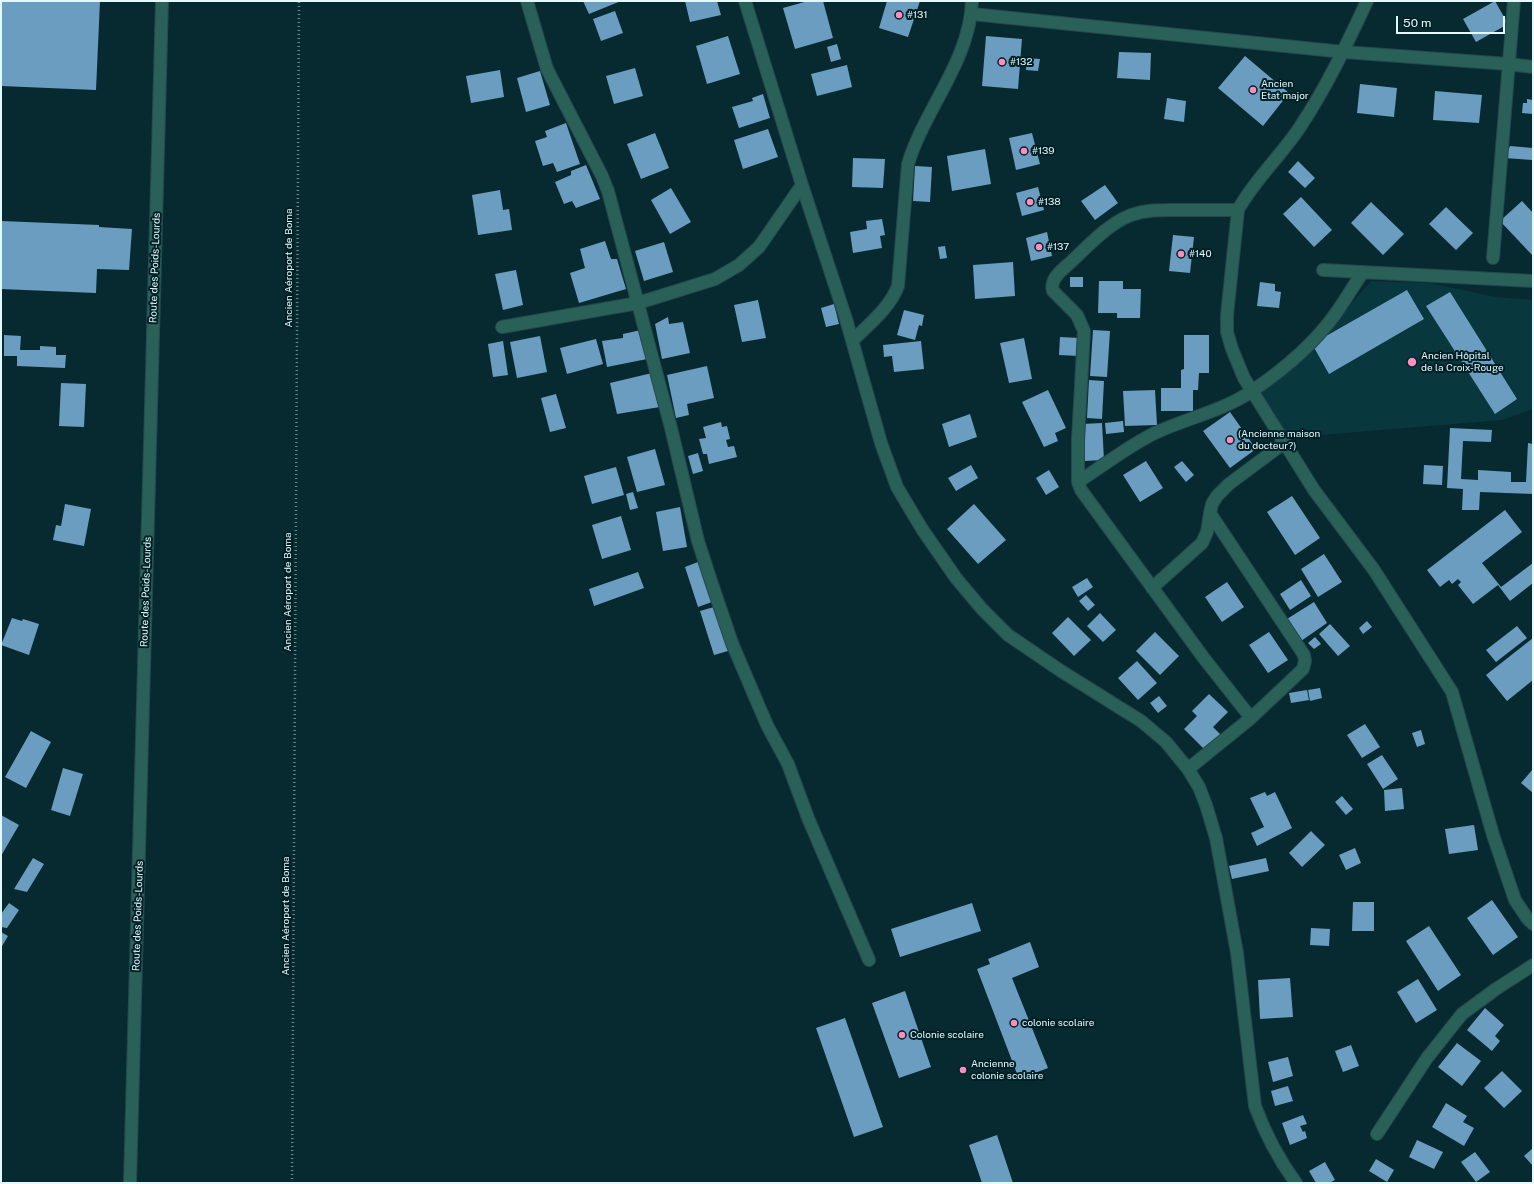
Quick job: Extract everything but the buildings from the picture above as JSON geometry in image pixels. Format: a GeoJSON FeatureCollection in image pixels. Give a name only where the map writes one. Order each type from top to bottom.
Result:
{"type":"FeatureCollection","features":[{"type":"Feature","properties":{"kind":"street","name":"Route des Poids-Lourds"},"geometry":{"type":"LineString","coordinates":[[130,1183],[162,1]]}},
{"type":"Feature","properties":{"kind":"street"},"geometry":{"type":"LineString","coordinates":[[527,1],[547,69],[608,190],[698,541],[732,643],[767,725],[788,764],[808,818],[870,960]]}},
{"type":"Feature","properties":{"kind":"street"},"geometry":{"type":"LineString","coordinates":[[745,1],[852,341],[881,443],[897,487],[922,529],[956,578],[982,609],[1008,634],[1061,671],[1141,721],[1166,742],[1188,769],[1201,793],[1216,838],[1238,952],[1255,1106],[1280,1159],[1296,1183]]}},
{"type":"Feature","properties":{"kind":"street"},"geometry":{"type":"LineString","coordinates":[[852,341],[884,308],[894,296],[898,286],[908,164],[914,145],[961,52],[967,36],[972,14],[972,1]]}},
{"type":"Feature","properties":{"kind":"street"},"geometry":{"type":"LineString","coordinates":[[1368,1],[1344,52],[1299,128],[1245,196],[1238,210],[1227,315],[1227,332],[1232,349],[1244,378],[1284,443],[1314,490],[1374,570],[1452,692],[1495,842],[1516,900],[1527,918],[1533,924]]}},
{"type":"Feature","properties":{"kind":"street"},"geometry":{"type":"LineString","coordinates":[[1493,258],[1514,1]]}},
{"type":"Feature","properties":{"kind":"street"},"geometry":{"type":"LineString","coordinates":[[972,14],[1344,52],[1533,67]]}},
{"type":"Feature","properties":{"kind":"street"},"geometry":{"type":"LineString","coordinates":[[502,327],[638,303],[715,279],[739,265],[759,247],[802,185]]}},
{"type":"Feature","properties":{"kind":"street"},"geometry":{"type":"LineString","coordinates":[[1238,210],[1150,210],[1131,215],[1095,240],[1059,273],[1053,281],[1052,286],[1053,291],[1077,315],[1084,331],[1078,440],[1078,482],[1081,490],[1203,657],[1251,718]]}},
{"type":"Feature","properties":{"kind":"street"},"geometry":{"type":"LineString","coordinates":[[1323,270],[1533,281]]}},
{"type":"Feature","properties":{"kind":"street"},"geometry":{"type":"LineString","coordinates":[[1078,482],[1141,441],[1156,433],[1236,401],[1252,391],[1300,353],[1322,331],[1336,313],[1363,272]]}},
{"type":"Feature","properties":{"kind":"street"},"geometry":{"type":"LineString","coordinates":[[1152,588],[1202,543],[1207,532],[1212,504],[1217,496],[1229,484],[1284,443]]}},
{"type":"Feature","properties":{"kind":"street"},"geometry":{"type":"LineString","coordinates":[[1188,769],[1251,718],[1303,669],[1305,661],[1304,655],[1210,513]]}},
{"type":"Feature","properties":{"kind":"street"},"geometry":{"type":"LineString","coordinates":[[1377,1134],[1427,1058],[1462,1014],[1496,988],[1533,965]]}},
{"type":"Feature","properties":{"kind":"path","name":"Ancien Aéroport de Boma"},"geometry":{"type":"LineString","coordinates":[[292,1183],[299,1]]}},
{"type":"Feature","properties":{"kind":"shaded area","name":"Ancien Hôpital de la Croix-Rouge"},"geometry":{"type":"Polygon","coordinates":[[[1371,281],[1428,283],[1496,297],[1533,300],[1533,409],[1502,420],[1285,438],[1257,392],[1327,331],[1371,281]]]}},
{"type":"Feature","properties":{"kind":"place","name":"#131"},"geometry":{"type":"Point","coordinates":[899,15]}},
{"type":"Feature","properties":{"kind":"place","name":"#132"},"geometry":{"type":"Point","coordinates":[1002,62]}},
{"type":"Feature","properties":{"kind":"place","name":"Ancien Etat major"},"geometry":{"type":"Point","coordinates":[1253,90]}},
{"type":"Feature","properties":{"kind":"place","name":"#139"},"geometry":{"type":"Point","coordinates":[1024,151]}},
{"type":"Feature","properties":{"kind":"place","name":"#138"},"geometry":{"type":"Point","coordinates":[1030,202]}},
{"type":"Feature","properties":{"kind":"place","name":"#137"},"geometry":{"type":"Point","coordinates":[1039,247]}},
{"type":"Feature","properties":{"kind":"place","name":"#140"},"geometry":{"type":"Point","coordinates":[1181,254]}},
{"type":"Feature","properties":{"kind":"place","name":"Ancien Hôpital de la Croix-Rouge"},"geometry":{"type":"Point","coordinates":[1412,362]}},
{"type":"Feature","properties":{"kind":"place","name":"(Ancienne maison du docteur?)"},"geometry":{"type":"Point","coordinates":[1230,440]}},
{"type":"Feature","properties":{"kind":"place","name":"colonie scolaire"},"geometry":{"type":"Point","coordinates":[1014,1023]}},
{"type":"Feature","properties":{"kind":"place","name":"Colonie scolaire"},"geometry":{"type":"Point","coordinates":[902,1035]}},
{"type":"Feature","properties":{"kind":"place","name":"Ancienne colonie scolaire"},"geometry":{"type":"Point","coordinates":[963,1070]}}]}
